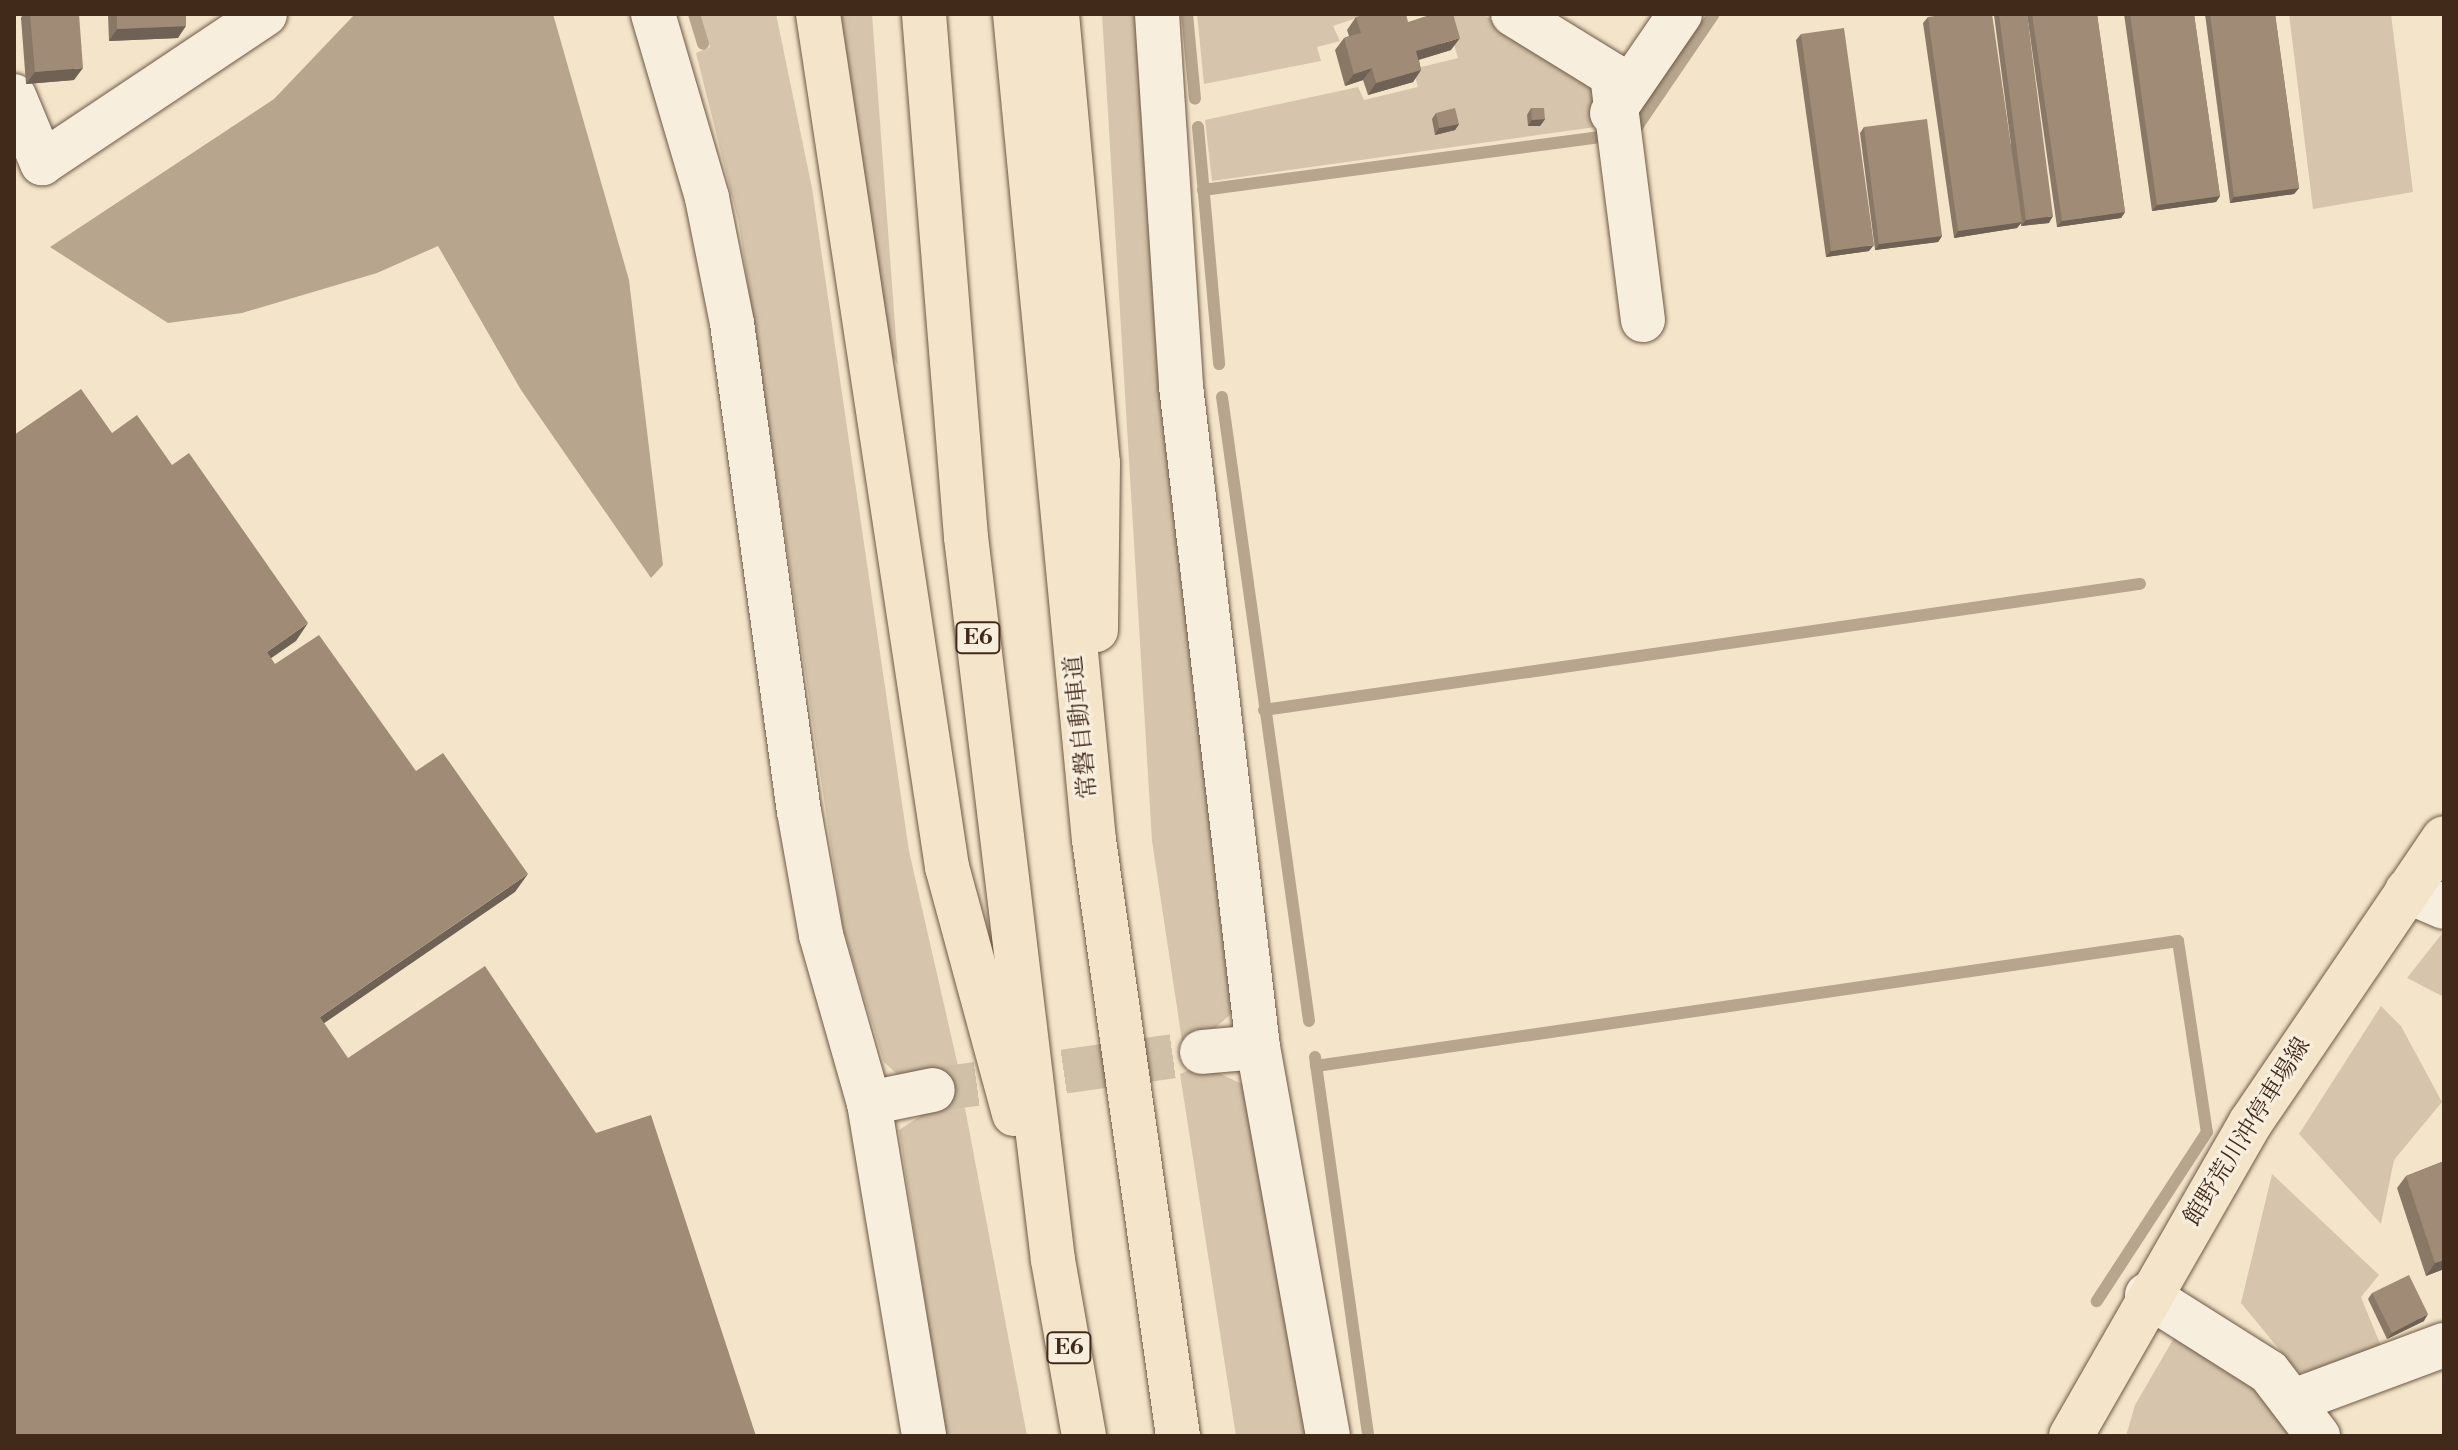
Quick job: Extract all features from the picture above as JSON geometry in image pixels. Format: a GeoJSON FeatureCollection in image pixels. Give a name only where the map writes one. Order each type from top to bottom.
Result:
{"type":"FeatureCollection","features":[{"type":"Feature","properties":{"kind":"main road"},"geometry":{"type":"LineString","coordinates":[[818,14],[947,867],[1053,1260]]}},
{"type":"Feature","properties":{"kind":"main road","name":"E6"},"geometry":{"type":"LineString","coordinates":[[924,14],[966,537],[1053,1260],[1084,1436]]}},
{"type":"Feature","properties":{"kind":"main road","name":"常磐自動車道"},"geometry":{"type":"LineString","coordinates":[[1015,14],[1094,840],[1178,1436]]}},
{"type":"Feature","properties":{"kind":"main road"},"geometry":{"type":"LineString","coordinates":[[1057,14],[1098,463],[1094,840]]}},
{"type":"Feature","properties":{"kind":"main road","name":"館野荒川沖停車場線"},"geometry":{"type":"LineString","coordinates":[[2071,1436],[2147,1295],[2251,1122],[2426,899],[2444,838]]}},
{"type":"Feature","properties":{"kind":"street"},"geometry":{"type":"LineString","coordinates":[[14,96],[42,163],[265,14]]}},
{"type":"Feature","properties":{"kind":"street"},"geometry":{"type":"LineString","coordinates":[[653,14],[707,198],[732,323],[821,935],[869,1103],[924,1436]]}},
{"type":"Feature","properties":{"kind":"street"},"geometry":{"type":"LineString","coordinates":[[1157,14],[1181,386],[1258,1047],[1328,1436]]}},
{"type":"Feature","properties":{"kind":"street"},"geometry":{"type":"LineString","coordinates":[[1513,14],[1612,75],[1612,113],[1643,320]]}},
{"type":"Feature","properties":{"kind":"street"},"geometry":{"type":"LineString","coordinates":[[1612,113],[1680,14]]}},
{"type":"Feature","properties":{"kind":"street"},"geometry":{"type":"LineString","coordinates":[[1202,1052],[1258,1047]]}},
{"type":"Feature","properties":{"kind":"street"},"geometry":{"type":"LineString","coordinates":[[869,1103],[933,1090]]}},
{"type":"Feature","properties":{"kind":"street"},"geometry":{"type":"LineString","coordinates":[[2147,1295],[2243,1353],[2307,1418],[2444,1345]]}},
{"type":"Feature","properties":{"kind":"shaded area"},"geometry":{"type":"Polygon","coordinates":[[[355,14],[553,14],[629,280],[663,565],[651,578],[521,390],[438,246],[377,273],[242,313],[168,323],[50,247],[274,99],[355,14]]]}},
{"type":"Feature","properties":{"kind":"shaded area"},"geometry":{"type":"Polygon","coordinates":[[[700,14],[776,14],[812,188],[909,851],[958,1066],[903,1080],[884,1062],[843,928],[739,224],[696,53],[710,47],[700,14]]]}},
{"type":"Feature","properties":{"kind":"shaded area"},"geometry":{"type":"Polygon","coordinates":[[[841,14],[872,14],[898,365],[890,352],[841,14]]]}},
{"type":"Feature","properties":{"kind":"shaded area"},"geometry":{"type":"Polygon","coordinates":[[[1102,14],[1135,14],[1160,385],[1233,1012],[1206,1036],[1182,1041],[1152,841],[1102,14]]]}},
{"type":"Feature","properties":{"kind":"shaded area"},"geometry":{"type":"Polygon","coordinates":[[[1197,14],[1368,14],[1333,26],[1340,41],[1317,47],[1321,61],[1204,84],[1197,14]]]}},
{"type":"Feature","properties":{"kind":"shaded area"},"geometry":{"type":"Polygon","coordinates":[[[1445,14],[1482,14],[1599,84],[1603,126],[1212,181],[1205,120],[1358,87],[1364,100],[1418,87],[1413,69],[1458,58],[1445,14]]]}},
{"type":"Feature","properties":{"kind":"shaded area"},"geometry":{"type":"Polygon","coordinates":[[[2289,14],[2391,14],[2413,192],[2313,209],[2289,14]]]}},
{"type":"Feature","properties":{"kind":"shaded area"},"geometry":{"type":"Polygon","coordinates":[[[2444,931],[2444,997],[2407,978],[2444,931]]]}},
{"type":"Feature","properties":{"kind":"shaded area"},"geometry":{"type":"Polygon","coordinates":[[[2381,1006],[2401,1026],[2442,1102],[2394,1160],[2381,1224],[2299,1134],[2381,1006]]]}},
{"type":"Feature","properties":{"kind":"shaded area"},"geometry":{"type":"Polygon","coordinates":[[[1202,1065],[1246,1086],[1312,1436],[1236,1436],[1180,1074],[1202,1065]]]}},
{"type":"Feature","properties":{"kind":"shaded area"},"geometry":{"type":"Polygon","coordinates":[[[965,1108],[1027,1436],[945,1436],[899,1130],[931,1109],[965,1108]]]}},
{"type":"Feature","properties":{"kind":"shaded area"},"geometry":{"type":"Polygon","coordinates":[[[2272,1174],[2379,1275],[2361,1297],[2381,1346],[2318,1377],[2297,1371],[2241,1303],[2272,1174]]]}},
{"type":"Feature","properties":{"kind":"shaded area"},"geometry":{"type":"Polygon","coordinates":[[[2174,1338],[2224,1358],[2300,1436],[2126,1436],[2135,1405],[2174,1338]]]}},
{"type":"Feature","properties":{"kind":"building"},"geometry":{"type":"Polygon","coordinates":[[[30,14],[79,14],[83,68],[35,72],[30,14]]]}},
{"type":"Feature","properties":{"kind":"building"},"geometry":{"type":"Polygon","coordinates":[[[117,14],[186,14],[186,26],[117,29],[117,14]]]}},
{"type":"Feature","properties":{"kind":"building"},"geometry":{"type":"Polygon","coordinates":[[[1406,14],[1408,22],[1433,14],[1453,14],[1460,38],[1416,51],[1421,70],[1376,83],[1372,68],[1354,74],[1344,38],[1361,33],[1356,17],[1406,14]]]}},
{"type":"Feature","properties":{"kind":"building"},"geometry":{"type":"Polygon","coordinates":[[[1992,14],[2022,222],[1958,231],[1928,17],[1992,14]]]}},
{"type":"Feature","properties":{"kind":"building"},"geometry":{"type":"Polygon","coordinates":[[[1999,14],[2027,14],[2053,216],[2026,220],[1999,14]]]}},
{"type":"Feature","properties":{"kind":"building"},"geometry":{"type":"Polygon","coordinates":[[[2032,14],[2097,14],[2125,212],[2062,221],[2032,14]]]}},
{"type":"Feature","properties":{"kind":"building"},"geometry":{"type":"Polygon","coordinates":[[[2130,14],[2194,14],[2220,196],[2157,205],[2130,14]]]}},
{"type":"Feature","properties":{"kind":"building"},"geometry":{"type":"Polygon","coordinates":[[[2210,14],[2275,14],[2299,188],[2234,197],[2210,14]]]}},
{"type":"Feature","properties":{"kind":"building"},"geometry":{"type":"Polygon","coordinates":[[[1844,28],[1874,245],[1831,251],[1801,34],[1844,28]]]}},
{"type":"Feature","properties":{"kind":"building"},"geometry":{"type":"Polygon","coordinates":[[[1455,108],[1459,124],[1439,128],[1436,113],[1455,108]]]}},
{"type":"Feature","properties":{"kind":"building"},"geometry":{"type":"Polygon","coordinates":[[[1531,108],[1544,108],[1545,119],[1532,120],[1531,108]]]}},
{"type":"Feature","properties":{"kind":"building"},"geometry":{"type":"Polygon","coordinates":[[[1927,119],[1942,236],[1879,244],[1864,127],[1927,119]]]}},
{"type":"Feature","properties":{"kind":"building"},"geometry":{"type":"Polygon","coordinates":[[[81,389],[112,433],[137,415],[172,465],[189,453],[308,623],[267,652],[275,664],[319,635],[416,771],[443,753],[528,874],[320,1017],[348,1058],[485,966],[596,1133],[651,1115],[756,1436],[14,1436],[14,435],[81,389]]]}},
{"type":"Feature","properties":{"kind":"building"},"geometry":{"type":"Polygon","coordinates":[[[2444,1161],[2444,1260],[2435,1263],[2406,1176],[2444,1161]]]}},
{"type":"Feature","properties":{"kind":"building"},"geometry":{"type":"Polygon","coordinates":[[[2409,1275],[2428,1314],[2392,1333],[2372,1293],[2409,1275]]]}},
{"type":"Feature","properties":{"kind":"waterway"},"geometry":{"type":"LineString","coordinates":[[694,14],[703,44]]}},
{"type":"Feature","properties":{"kind":"waterway"},"geometry":{"type":"LineString","coordinates":[[1187,14],[1195,99]]}},
{"type":"Feature","properties":{"kind":"waterway"},"geometry":{"type":"LineString","coordinates":[[1632,134],[1714,14]]}},
{"type":"Feature","properties":{"kind":"waterway"},"geometry":{"type":"LineString","coordinates":[[1198,127],[1219,364]]}},
{"type":"Feature","properties":{"kind":"waterway"},"geometry":{"type":"LineString","coordinates":[[1203,190],[1598,137]]}},
{"type":"Feature","properties":{"kind":"waterway"},"geometry":{"type":"LineString","coordinates":[[1222,397],[1309,1021]]}},
{"type":"Feature","properties":{"kind":"waterway"},"geometry":{"type":"LineString","coordinates":[[1264,710],[2140,584]]}},
{"type":"Feature","properties":{"kind":"waterway"},"geometry":{"type":"LineString","coordinates":[[1316,1066],[2178,941],[2207,1132],[2097,1301]]}},
{"type":"Feature","properties":{"kind":"waterway"},"geometry":{"type":"LineString","coordinates":[[1315,1057],[1368,1436]]}},
{"type":"Feature","properties":{"kind":"tunnel"},"geometry":{"type":"LineString","coordinates":[[933,1090],[1202,1052]]}}]}
